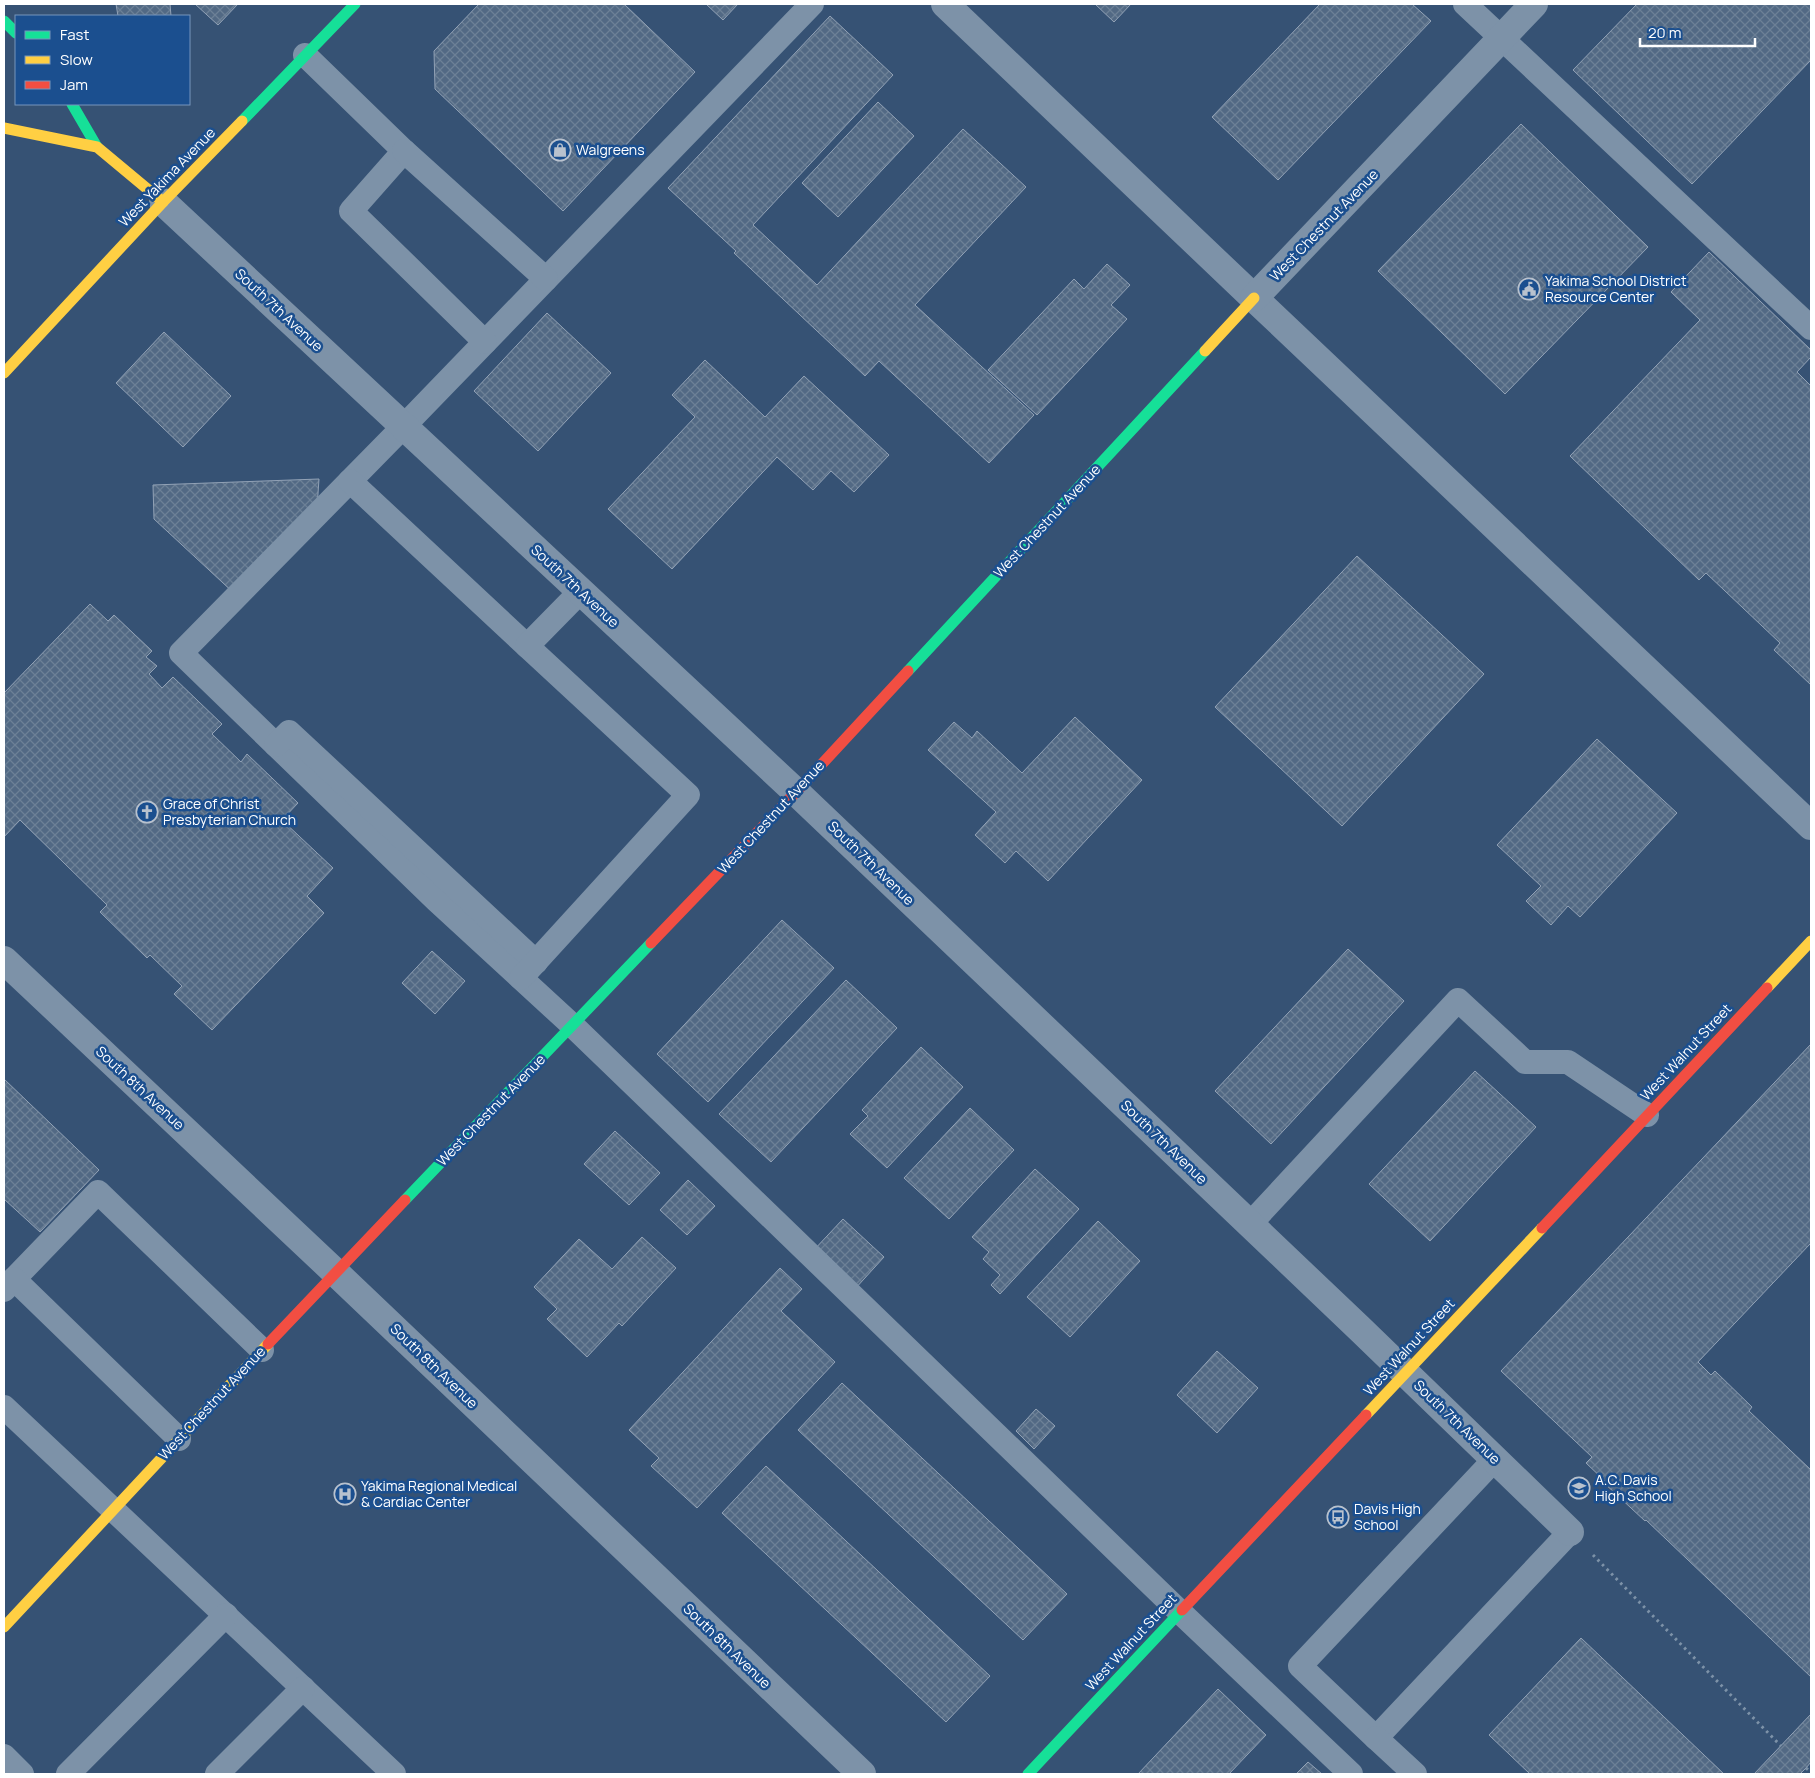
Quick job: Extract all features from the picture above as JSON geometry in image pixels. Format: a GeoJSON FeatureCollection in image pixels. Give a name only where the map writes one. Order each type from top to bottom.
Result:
{"type":"FeatureCollection","features":[{"type":"Feature","properties":{"kind":"street","name":"West Yakima Avenue"},"geometry":{"type":"LineString","coordinates":[[4,373],[163,202],[355,4]]}},
{"type":"Feature","properties":{"kind":"street"},"geometry":{"type":"LineString","coordinates":[[945,4],[1811,826]]}},
{"type":"Feature","properties":{"kind":"street","name":"West Chestnut Avenue"},"geometry":{"type":"LineString","coordinates":[[4,1627],[335,1272],[796,792],[1254,298],[1534,4]]}},
{"type":"Feature","properties":{"kind":"street"},"geometry":{"type":"LineString","coordinates":[[4,21],[15,32]]}},
{"type":"Feature","properties":{"kind":"street"},"geometry":{"type":"LineString","coordinates":[[73,105],[97,147],[163,202]]}},
{"type":"Feature","properties":{"kind":"street"},"geometry":{"type":"LineString","coordinates":[[4,128],[97,147]]}},
{"type":"Feature","properties":{"kind":"street","name":"South 7th Avenue"},"geometry":{"type":"LineString","coordinates":[[163,202],[796,792],[1570,1532]]}},
{"type":"Feature","properties":{"kind":"street","name":"West Walnut Street"},"geometry":{"type":"LineString","coordinates":[[1028,1774],[1811,941]]}},
{"type":"Feature","properties":{"kind":"street","name":"South 8th Avenue"},"geometry":{"type":"LineString","coordinates":[[4,960],[862,1774]]}},
{"type":"Feature","properties":{"kind":"lane"},"geometry":{"type":"LineString","coordinates":[[812,4],[404,426],[181,653],[276,745],[289,732],[528,970],[572,1025],[1180,1612],[1351,1774]]}},
{"type":"Feature","properties":{"kind":"lane"},"geometry":{"type":"LineString","coordinates":[[1465,4],[1811,328]]}},
{"type":"Feature","properties":{"kind":"lane"},"geometry":{"type":"LineString","coordinates":[[305,55],[404,150],[546,279]]}},
{"type":"Feature","properties":{"kind":"lane"},"geometry":{"type":"LineString","coordinates":[[404,150],[350,211],[485,342]]}},
{"type":"Feature","properties":{"kind":"lane"},"geometry":{"type":"LineString","coordinates":[[350,481],[688,795],[528,970]]}},
{"type":"Feature","properties":{"kind":"lane"},"geometry":{"type":"LineString","coordinates":[[527,646],[580,591]]}},
{"type":"Feature","properties":{"kind":"lane"},"geometry":{"type":"LineString","coordinates":[[1250,1224],[1458,1000],[1524,1062],[1568,1062],[1647,1115]]}},
{"type":"Feature","properties":{"kind":"lane"},"geometry":{"type":"LineString","coordinates":[[179,1439],[9,1284],[98,1192],[262,1350]]}},
{"type":"Feature","properties":{"kind":"lane"},"geometry":{"type":"LineString","coordinates":[[4,1407],[303,1688],[386,1771]]}},
{"type":"Feature","properties":{"kind":"lane"},"geometry":{"type":"LineString","coordinates":[[1415,1774],[1300,1666],[1495,1459]]}},
{"type":"Feature","properties":{"kind":"lane"},"geometry":{"type":"LineString","coordinates":[[1376,1738],[1570,1532]]}},
{"type":"Feature","properties":{"kind":"lane"},"geometry":{"type":"LineString","coordinates":[[68,1774],[226,1615]]}},
{"type":"Feature","properties":{"kind":"lane"},"geometry":{"type":"LineString","coordinates":[[217,1774],[303,1688]]}},
{"type":"Feature","properties":{"kind":"lane"},"geometry":{"type":"LineString","coordinates":[[4,1756],[22,1774]]}},
{"type":"Feature","properties":{"kind":"path"},"geometry":{"type":"LineString","coordinates":[[1570,1532],[1781,1746]]}},
{"type":"Feature","properties":{"kind":"path"},"geometry":{"type":"LineString","coordinates":[[1806,1768],[1811,1772]]}},
{"type":"Feature","properties":{"kind":"building"},"geometry":{"type":"Polygon","coordinates":[[[116,4],[170,4],[171,15],[118,15],[116,4]]]}},
{"type":"Feature","properties":{"kind":"building"},"geometry":{"type":"Polygon","coordinates":[[[195,4],[238,4],[218,25],[195,4]]]}},
{"type":"Feature","properties":{"kind":"building","name":"Walgreens"},"geometry":{"type":"Polygon","coordinates":[[[479,4],[624,4],[695,72],[563,211],[435,89],[434,51],[479,4]]]}},
{"type":"Feature","properties":{"kind":"building"},"geometry":{"type":"Polygon","coordinates":[[[706,4],[738,4],[723,20],[706,4]]]}},
{"type":"Feature","properties":{"kind":"building"},"geometry":{"type":"Polygon","coordinates":[[[1095,4],[1131,4],[1114,22],[1095,4]]]}},
{"type":"Feature","properties":{"kind":"building"},"geometry":{"type":"Polygon","coordinates":[[[1320,4],[1412,4],[1431,21],[1278,180],[1212,117],[1320,4]]]}},
{"type":"Feature","properties":{"kind":"building"},"geometry":{"type":"Polygon","coordinates":[[[1637,4],[1811,4],[1811,60],[1692,184],[1573,70],[1637,4]]]}},
{"type":"Feature","properties":{"kind":"building"},"geometry":{"type":"Polygon","coordinates":[[[830,16],[893,75],[753,225],[817,285],[963,129],[1026,187],[915,305],[1034,415],[989,463],[879,361],[865,376],[668,188],[830,16]]]}},
{"type":"Feature","properties":{"kind":"building"},"geometry":{"type":"Polygon","coordinates":[[[878,102],[914,136],[838,217],[802,183],[878,102]]]}},
{"type":"Feature","properties":{"kind":"building"},"geometry":{"type":"Polygon","coordinates":[[[1521,124],[1648,247],[1505,394],[1378,271],[1521,124]]]}},
{"type":"Feature","properties":{"kind":"building"},"geometry":{"type":"Polygon","coordinates":[[[1709,252],[1811,350],[1811,357],[1797,372],[1811,386],[1811,685],[1774,650],[1780,643],[1706,573],[1699,580],[1570,456],[1700,320],[1671,292],[1709,252]]]}},
{"type":"Feature","properties":{"kind":"building"},"geometry":{"type":"Polygon","coordinates":[[[1107,264],[1130,285],[1111,305],[1127,319],[1037,415],[988,370],[1074,279],[1084,289],[1107,264]]]}},
{"type":"Feature","properties":{"kind":"building"},"geometry":{"type":"Polygon","coordinates":[[[547,313],[611,373],[538,451],[474,391],[547,313]]]}},
{"type":"Feature","properties":{"kind":"building"},"geometry":{"type":"Polygon","coordinates":[[[164,332],[231,396],[183,447],[116,383],[164,332]]]}},
{"type":"Feature","properties":{"kind":"building"},"geometry":{"type":"Polygon","coordinates":[[[705,360],[765,417],[804,376],[889,455],[854,492],[831,471],[813,490],[777,457],[672,569],[608,509],[695,417],[672,395],[705,360]]]}},
{"type":"Feature","properties":{"kind":"building"},"geometry":{"type":"Polygon","coordinates":[[[319,479],[317,508],[236,595],[154,519],[153,485],[319,479]]]}},
{"type":"Feature","properties":{"kind":"building"},"geometry":{"type":"Polygon","coordinates":[[[1357,556],[1484,674],[1342,826],[1215,707],[1357,556]]]}},
{"type":"Feature","properties":{"kind":"building","name":"Grace of Christ Presbyterian Church"},"geometry":{"type":"Polygon","coordinates":[[[90,604],[108,621],[114,615],[152,651],[146,657],[157,666],[149,674],[162,688],[173,677],[222,724],[212,734],[241,762],[247,754],[298,803],[282,820],[333,868],[307,896],[324,913],[212,1030],[174,994],[182,986],[150,955],[147,958],[100,912],[107,905],[20,820],[4,837],[4,693],[90,604]]]}},
{"type":"Feature","properties":{"kind":"building"},"geometry":{"type":"Polygon","coordinates":[[[1075,717],[1142,780],[1048,881],[1016,851],[1005,863],[975,835],[996,812],[928,750],[954,722],[972,738],[977,731],[1022,773],[1075,717]]]}},
{"type":"Feature","properties":{"kind":"building"},"geometry":{"type":"Polygon","coordinates":[[[1597,739],[1677,813],[1580,917],[1568,906],[1551,925],[1526,901],[1541,886],[1497,845],[1597,739]]]}},
{"type":"Feature","properties":{"kind":"building"},"geometry":{"type":"Polygon","coordinates":[[[782,920],[834,968],[708,1102],[657,1054],[782,920]]]}},
{"type":"Feature","properties":{"kind":"building"},"geometry":{"type":"Polygon","coordinates":[[[1348,949],[1404,1001],[1271,1144],[1215,1091],[1348,949]]]}},
{"type":"Feature","properties":{"kind":"building"},"geometry":{"type":"Polygon","coordinates":[[[432,951],[465,981],[435,1014],[402,983],[432,951]]]}},
{"type":"Feature","properties":{"kind":"building"},"geometry":{"type":"Polygon","coordinates":[[[846,980],[897,1028],[771,1162],[719,1114],[846,980]]]}},
{"type":"Feature","properties":{"kind":"building"},"geometry":{"type":"Polygon","coordinates":[[[1811,1044],[1811,1245],[1698,1362],[1711,1375],[1715,1371],[1752,1407],[1749,1411],[1811,1470],[1811,1677],[1646,1520],[1603,1482],[1605,1481],[1586,1463],[1592,1457],[1501,1371],[1811,1044]]]}},
{"type":"Feature","properties":{"kind":"building"},"geometry":{"type":"Polygon","coordinates":[[[921,1047],[963,1087],[887,1168],[850,1134],[868,1116],[862,1110],[921,1047]]]}},
{"type":"Feature","properties":{"kind":"building"},"geometry":{"type":"Polygon","coordinates":[[[1475,1071],[1536,1127],[1430,1241],[1369,1184],[1475,1071]]]}},
{"type":"Feature","properties":{"kind":"building"},"geometry":{"type":"Polygon","coordinates":[[[4,1079],[99,1170],[40,1232],[4,1199],[4,1079]]]}},
{"type":"Feature","properties":{"kind":"building"},"geometry":{"type":"Polygon","coordinates":[[[970,1108],[1014,1150],[949,1219],[904,1178],[970,1108]]]}},
{"type":"Feature","properties":{"kind":"building"},"geometry":{"type":"Polygon","coordinates":[[[615,1131],[660,1173],[629,1205],[584,1164],[615,1131]]]}},
{"type":"Feature","properties":{"kind":"building"},"geometry":{"type":"Polygon","coordinates":[[[1035,1169],[1079,1209],[1000,1294],[991,1285],[1000,1275],[983,1259],[989,1252],[972,1237],[1035,1169]]]}},
{"type":"Feature","properties":{"kind":"building"},"geometry":{"type":"Polygon","coordinates":[[[688,1180],[715,1206],[687,1235],[660,1210],[688,1180]]]}},
{"type":"Feature","properties":{"kind":"building"},"geometry":{"type":"Polygon","coordinates":[[[843,1219],[884,1257],[854,1290],[812,1252],[843,1219]]]}},
{"type":"Feature","properties":{"kind":"building"},"geometry":{"type":"Polygon","coordinates":[[[1098,1221],[1140,1261],[1070,1337],[1027,1297],[1098,1221]]]}},
{"type":"Feature","properties":{"kind":"building"},"geometry":{"type":"Polygon","coordinates":[[[642,1237],[676,1268],[622,1326],[619,1323],[587,1357],[547,1319],[557,1309],[534,1287],[579,1239],[612,1269],[642,1237]]]}},
{"type":"Feature","properties":{"kind":"building"},"geometry":{"type":"Polygon","coordinates":[[[780,1268],[802,1289],[781,1311],[835,1362],[697,1508],[651,1466],[659,1458],[629,1430],[780,1268]]]}},
{"type":"Feature","properties":{"kind":"building"},"geometry":{"type":"Polygon","coordinates":[[[1217,1351],[1258,1388],[1217,1433],[1177,1395],[1217,1351]]]}},
{"type":"Feature","properties":{"kind":"building"},"geometry":{"type":"Polygon","coordinates":[[[842,1383],[1067,1594],[1023,1640],[798,1430],[842,1383]]]}},
{"type":"Feature","properties":{"kind":"building"},"geometry":{"type":"Polygon","coordinates":[[[1036,1409],[1055,1426],[1034,1449],[1016,1431],[1036,1409]]]}},
{"type":"Feature","properties":{"kind":"building"},"geometry":{"type":"Polygon","coordinates":[[[766,1466],[990,1676],[946,1722],[722,1513],[766,1466]]]}},
{"type":"Feature","properties":{"kind":"building"},"geometry":{"type":"Polygon","coordinates":[[[1581,1638],[1724,1774],[1530,1774],[1489,1735],[1581,1638]]]}},
{"type":"Feature","properties":{"kind":"building"},"geometry":{"type":"Polygon","coordinates":[[[1218,1689],[1266,1735],[1229,1774],[1138,1774],[1218,1689]]]}},
{"type":"Feature","properties":{"kind":"building"},"geometry":{"type":"Polygon","coordinates":[[[1811,1714],[1811,1762],[1806,1768],[1800,1774],[1754,1774],[1811,1714]]]}},
{"type":"Feature","properties":{"kind":"building"},"geometry":{"type":"Polygon","coordinates":[[[1308,1762],[1322,1774],[1296,1774],[1308,1762]]]}},
{"type":"Feature","properties":{"kind":"traffic: fast"},"geometry":{"type":"LineString","coordinates":[[242,121],[355,4]]}},
{"type":"Feature","properties":{"kind":"traffic: fast"},"geometry":{"type":"LineString","coordinates":[[4,21],[15,32]]}},
{"type":"Feature","properties":{"kind":"traffic: fast"},"geometry":{"type":"LineString","coordinates":[[73,105],[97,147]]}},
{"type":"Feature","properties":{"kind":"traffic: fast"},"geometry":{"type":"LineString","coordinates":[[908,671],[1205,351]]}},
{"type":"Feature","properties":{"kind":"traffic: fast"},"geometry":{"type":"LineString","coordinates":[[405,1200],[651,943]]}},
{"type":"Feature","properties":{"kind":"traffic: fast"},"geometry":{"type":"LineString","coordinates":[[1028,1774],[1182,1610]]}},
{"type":"Feature","properties":{"kind":"traffic: slow"},"geometry":{"type":"LineString","coordinates":[[4,373],[163,202],[242,121]]}},
{"type":"Feature","properties":{"kind":"traffic: slow"},"geometry":{"type":"LineString","coordinates":[[4,128],[97,147],[163,202]]}},
{"type":"Feature","properties":{"kind":"traffic: slow"},"geometry":{"type":"LineString","coordinates":[[1205,351],[1254,298]]}},
{"type":"Feature","properties":{"kind":"traffic: slow"},"geometry":{"type":"LineString","coordinates":[[1767,988],[1811,941]]}},
{"type":"Feature","properties":{"kind":"traffic: slow"},"geometry":{"type":"LineString","coordinates":[[1366,1415],[1542,1228]]}},
{"type":"Feature","properties":{"kind":"traffic: slow"},"geometry":{"type":"LineString","coordinates":[[4,1627],[268,1344]]}},
{"type":"Feature","properties":{"kind":"traffic: jam"},"geometry":{"type":"LineString","coordinates":[[651,943],[796,792],[908,671]]}},
{"type":"Feature","properties":{"kind":"traffic: jam"},"geometry":{"type":"LineString","coordinates":[[1542,1228],[1767,988]]}},
{"type":"Feature","properties":{"kind":"traffic: jam"},"geometry":{"type":"LineString","coordinates":[[268,1344],[405,1200]]}},
{"type":"Feature","properties":{"kind":"traffic: jam"},"geometry":{"type":"LineString","coordinates":[[1182,1610],[1366,1415]]}},
{"type":"Feature","properties":{"kind":"place","name":"Walgreens"},"geometry":{"type":"Point","coordinates":[560,150]}},
{"type":"Feature","properties":{"kind":"place","name":"Yakima School District Resource Center"},"geometry":{"type":"Point","coordinates":[1529,289]}},
{"type":"Feature","properties":{"kind":"place","name":"Grace of Christ Presbyterian Church"},"geometry":{"type":"Point","coordinates":[147,812]}},
{"type":"Feature","properties":{"kind":"place","name":"A.C. Davis High School"},"geometry":{"type":"Point","coordinates":[1579,1488]}},
{"type":"Feature","properties":{"kind":"place","name":"Yakima Regional Medical & Cardiac Center"},"geometry":{"type":"Point","coordinates":[345,1494]}},
{"type":"Feature","properties":{"kind":"place","name":"Davis High School"},"geometry":{"type":"Point","coordinates":[1338,1517]}}]}
